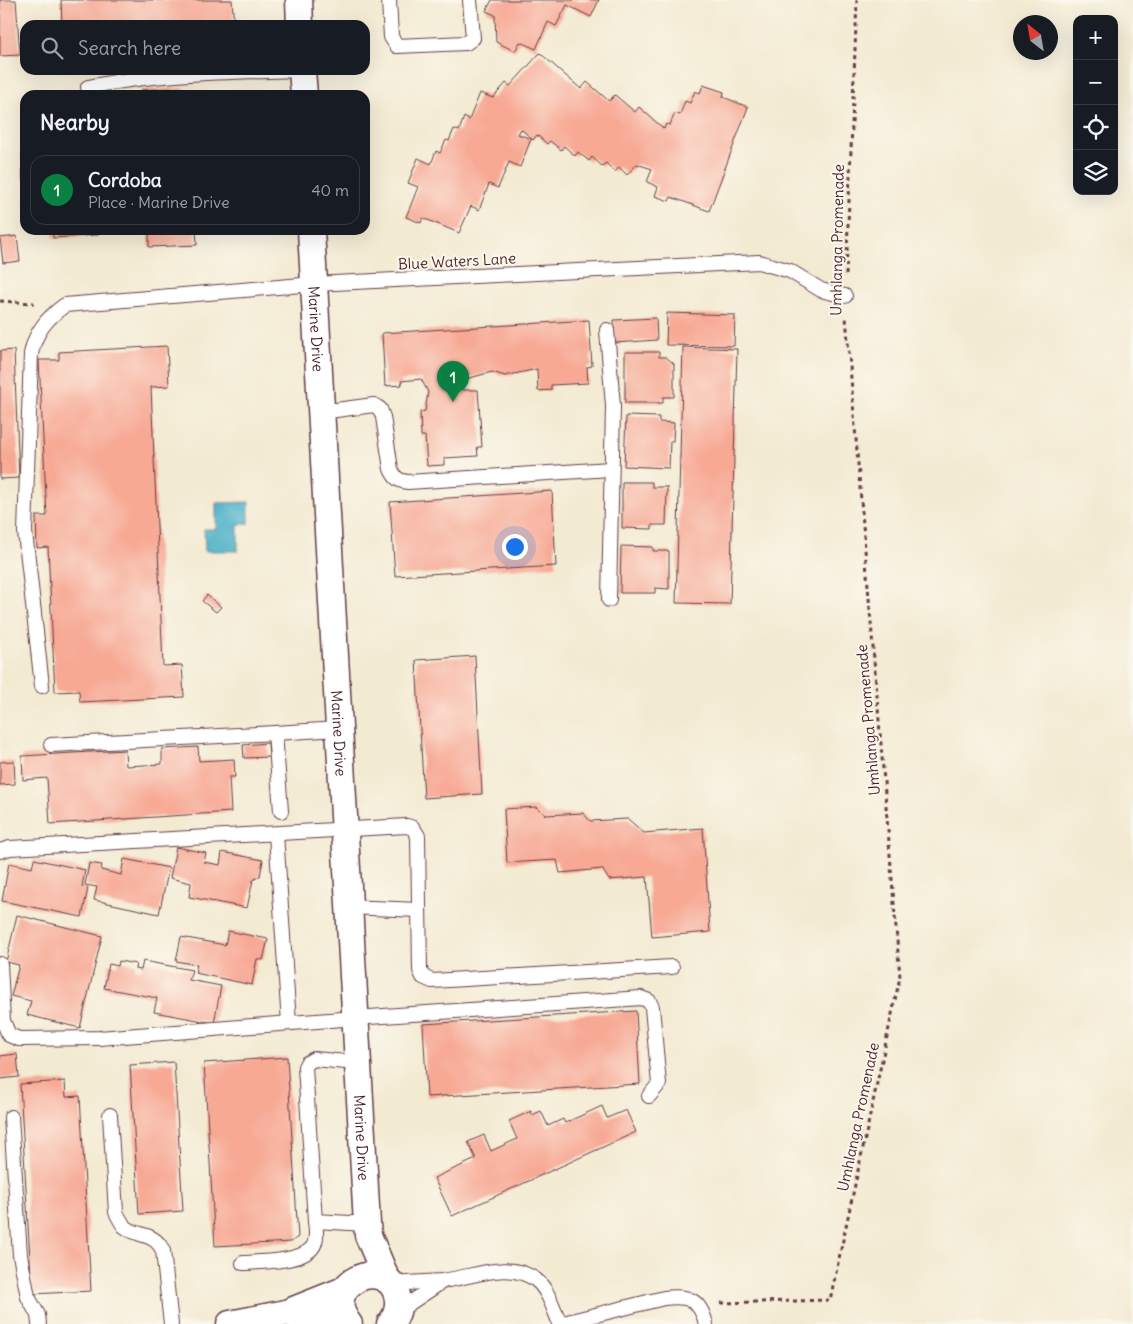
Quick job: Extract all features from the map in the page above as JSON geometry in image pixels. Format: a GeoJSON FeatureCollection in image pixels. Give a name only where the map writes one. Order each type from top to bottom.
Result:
{"type":"FeatureCollection","features":[{"type":"Feature","properties":{"kind":"street"},"geometry":{"type":"LineString","coordinates":[[299,0],[300,20]]}},
{"type":"Feature","properties":{"kind":"street"},"geometry":{"type":"LineString","coordinates":[[302,75],[304,90]]}},
{"type":"Feature","properties":{"kind":"street","name":"Marine Drive"},"geometry":{"type":"LineString","coordinates":[[311,235],[356,1063],[367,1230],[389,1282],[396,1292],[399,1302],[394,1318]]}},
{"type":"Feature","properties":{"kind":"street","name":"Marine Drive"},"geometry":{"type":"LineString","coordinates":[[349,1324],[344,1318],[341,1309],[341,1299],[367,1230]]}},
{"type":"Feature","properties":{"kind":"street"},"geometry":{"type":"LineString","coordinates":[[230,1324],[286,1313],[346,1288],[356,1279],[366,1275],[377,1276],[389,1282]]}},
{"type":"Feature","properties":{"kind":"street"},"geometry":{"type":"LineString","coordinates":[[286,1313],[345,1324]]}},
{"type":"Feature","properties":{"kind":"lane"},"geometry":{"type":"LineString","coordinates":[[389,0],[391,37],[397,46],[466,43],[470,41],[473,38],[470,0]]}},
{"type":"Feature","properties":{"kind":"lane"},"geometry":{"type":"LineString","coordinates":[[88,87],[124,79],[170,75]]}},
{"type":"Feature","properties":{"kind":"lane","name":"Blue Waters Lane"},"geometry":{"type":"LineString","coordinates":[[42,686],[24,532],[31,354],[33,342],[41,328],[50,317],[65,305],[314,284],[759,262],[790,272],[821,290],[845,296]]}},
{"type":"Feature","properties":{"kind":"lane"},"geometry":{"type":"LineString","coordinates":[[607,330],[613,406],[609,600]]}},
{"type":"Feature","properties":{"kind":"lane"},"geometry":{"type":"LineString","coordinates":[[321,412],[374,406],[380,409],[383,417],[391,469],[400,481],[417,482],[612,469]]}},
{"type":"Feature","properties":{"kind":"lane"},"geometry":{"type":"LineString","coordinates":[[51,745],[338,729]]}},
{"type":"Feature","properties":{"kind":"lane"},"geometry":{"type":"LineString","coordinates":[[275,733],[281,811]]}},
{"type":"Feature","properties":{"kind":"lane"},"geometry":{"type":"LineString","coordinates":[[0,851],[10,848],[407,826],[412,828],[418,836],[420,970],[424,977],[432,981],[672,967]]}},
{"type":"Feature","properties":{"kind":"lane"},"geometry":{"type":"LineString","coordinates":[[276,834],[289,1023]]}},
{"type":"Feature","properties":{"kind":"lane"},"geometry":{"type":"LineString","coordinates":[[348,908],[419,910]]}},
{"type":"Feature","properties":{"kind":"lane"},"geometry":{"type":"LineString","coordinates":[[0,964],[3,1021],[7,1033],[14,1038],[99,1038],[641,998],[649,1001],[652,1007],[659,1084],[648,1096]]}},
{"type":"Feature","properties":{"kind":"lane"},"geometry":{"type":"LineString","coordinates":[[243,1263],[291,1258],[312,1248],[316,1240],[316,1221],[304,1067],[314,1059],[356,1063]]}},
{"type":"Feature","properties":{"kind":"lane"},"geometry":{"type":"LineString","coordinates":[[110,1115],[116,1212],[123,1225],[156,1239],[160,1244],[163,1251],[171,1324]]}},
{"type":"Feature","properties":{"kind":"lane"},"geometry":{"type":"LineString","coordinates":[[11,1118],[20,1255],[28,1297],[38,1315],[39,1324]]}},
{"type":"Feature","properties":{"kind":"lane"},"geometry":{"type":"LineString","coordinates":[[316,1221],[367,1230]]}},
{"type":"Feature","properties":{"kind":"lane"},"geometry":{"type":"LineString","coordinates":[[389,1282],[443,1281],[507,1270],[522,1273],[537,1280],[548,1296],[560,1324],[664,1298],[682,1298],[698,1304],[706,1324]]}},
{"type":"Feature","properties":{"kind":"lane"},"geometry":{"type":"LineString","coordinates":[[394,1318],[443,1281]]}},
{"type":"Feature","properties":{"kind":"path","name":"Umhlanga Promenade"},"geometry":{"type":"LineString","coordinates":[[698,1304],[830,1300],[900,978],[845,296],[857,0]]}},
{"type":"Feature","properties":{"kind":"water"},"geometry":{"type":"Polygon","coordinates":[[[249,502],[249,524],[238,525],[238,551],[205,551],[204,529],[216,529],[216,503],[249,502]]]}},
{"type":"Feature","properties":{"kind":"building"},"geometry":{"type":"Polygon","coordinates":[[[0,0],[16,0],[20,55],[0,56],[0,0]]]}},
{"type":"Feature","properties":{"kind":"building"},"geometry":{"type":"Polygon","coordinates":[[[61,0],[232,0],[234,20],[62,20],[61,0]]]}},
{"type":"Feature","properties":{"kind":"building"},"geometry":{"type":"Polygon","coordinates":[[[492,0],[599,0],[591,17],[567,5],[556,26],[548,22],[536,49],[520,42],[515,51],[496,42],[495,15],[486,11],[492,0]]]}},
{"type":"Feature","properties":{"kind":"building"},"geometry":{"type":"Polygon","coordinates":[[[540,53],[581,89],[587,82],[609,101],[615,95],[635,112],[639,107],[664,129],[666,124],[670,125],[675,113],[680,115],[685,101],[690,103],[695,91],[700,93],[703,85],[724,92],[723,97],[748,107],[709,211],[671,197],[669,201],[655,196],[658,187],[647,182],[652,169],[637,164],[627,175],[619,167],[615,172],[606,163],[602,166],[592,157],[589,161],[578,152],[575,156],[564,146],[561,150],[550,141],[547,144],[537,135],[533,140],[521,129],[518,134],[531,139],[520,167],[509,162],[498,188],[489,184],[479,210],[471,206],[459,233],[423,218],[421,223],[406,217],[418,187],[408,183],[418,158],[431,164],[436,151],[440,153],[446,140],[449,141],[454,129],[459,131],[464,117],[469,120],[480,93],[493,98],[506,83],[510,86],[540,53]]]}},
{"type":"Feature","properties":{"kind":"building"},"geometry":{"type":"Polygon","coordinates":[[[183,88],[183,90],[141,90],[183,88]]]}},
{"type":"Feature","properties":{"kind":"building"},"geometry":{"type":"Polygon","coordinates":[[[53,235],[98,235],[53,238],[53,235]]]}},
{"type":"Feature","properties":{"kind":"building"},"geometry":{"type":"Polygon","coordinates":[[[149,235],[196,235],[197,245],[149,247],[149,235]]]}},
{"type":"Feature","properties":{"kind":"building"},"geometry":{"type":"Polygon","coordinates":[[[17,236],[20,261],[3,263],[0,238],[17,236]]]}},
{"type":"Feature","properties":{"kind":"building"},"geometry":{"type":"Polygon","coordinates":[[[667,313],[735,315],[734,346],[666,345],[667,313]]]}},
{"type":"Feature","properties":{"kind":"building"},"geometry":{"type":"Polygon","coordinates":[[[656,318],[657,340],[615,343],[614,320],[656,318]]]}},
{"type":"Feature","properties":{"kind":"building"},"geometry":{"type":"Polygon","coordinates":[[[589,320],[592,366],[587,367],[588,383],[551,385],[551,390],[538,391],[537,369],[505,376],[492,372],[462,380],[463,390],[478,390],[482,447],[477,447],[478,456],[444,458],[444,465],[427,466],[425,436],[421,436],[420,412],[425,411],[428,392],[421,379],[401,381],[402,385],[385,386],[382,333],[589,320]]]}},
{"type":"Feature","properties":{"kind":"building"},"geometry":{"type":"Polygon","coordinates":[[[167,346],[169,386],[151,387],[163,666],[182,665],[184,697],[80,702],[79,691],[55,692],[48,547],[37,548],[36,516],[47,516],[39,360],[59,360],[59,352],[167,346]]]}},
{"type":"Feature","properties":{"kind":"building"},"geometry":{"type":"Polygon","coordinates":[[[683,347],[737,349],[730,604],[676,603],[683,347]]]}},
{"type":"Feature","properties":{"kind":"building"},"geometry":{"type":"Polygon","coordinates":[[[14,350],[19,478],[0,479],[0,351],[14,350]]]}},
{"type":"Feature","properties":{"kind":"building"},"geometry":{"type":"Polygon","coordinates":[[[625,352],[659,352],[659,357],[666,357],[674,364],[674,397],[663,397],[663,403],[625,403],[625,352]]]}},
{"type":"Feature","properties":{"kind":"building"},"geometry":{"type":"Polygon","coordinates":[[[626,416],[659,417],[659,422],[674,423],[673,441],[670,441],[669,468],[624,466],[626,416]]]}},
{"type":"Feature","properties":{"kind":"building"},"geometry":{"type":"Polygon","coordinates":[[[622,482],[652,482],[652,487],[667,487],[666,525],[652,525],[652,529],[622,528],[622,482]]]}},
{"type":"Feature","properties":{"kind":"building"},"geometry":{"type":"Polygon","coordinates":[[[552,491],[556,566],[395,576],[390,502],[552,491]]]}},
{"type":"Feature","properties":{"kind":"building"},"geometry":{"type":"Polygon","coordinates":[[[621,546],[653,547],[653,551],[669,551],[669,589],[655,588],[655,593],[620,593],[621,546]]]}},
{"type":"Feature","properties":{"kind":"building"},"geometry":{"type":"Polygon","coordinates":[[[207,595],[221,607],[216,612],[202,601],[207,595]]]}},
{"type":"Feature","properties":{"kind":"building"},"geometry":{"type":"Polygon","coordinates":[[[475,656],[482,794],[424,798],[416,660],[475,656]]]}},
{"type":"Feature","properties":{"kind":"building"},"geometry":{"type":"Polygon","coordinates":[[[268,743],[269,757],[244,758],[243,745],[268,743]]]}},
{"type":"Feature","properties":{"kind":"building"},"geometry":{"type":"Polygon","coordinates":[[[198,747],[199,761],[234,759],[235,777],[229,777],[231,812],[50,824],[47,778],[23,780],[22,756],[125,750],[126,766],[162,764],[162,749],[198,747]]]}},
{"type":"Feature","properties":{"kind":"building"},"geometry":{"type":"Polygon","coordinates":[[[14,761],[15,784],[0,785],[0,762],[14,761]]]}},
{"type":"Feature","properties":{"kind":"building"},"geometry":{"type":"Polygon","coordinates":[[[536,807],[546,815],[583,813],[590,821],[628,819],[644,833],[703,828],[710,932],[652,937],[647,877],[609,880],[602,869],[560,873],[557,860],[507,863],[504,809],[536,807]]]}},
{"type":"Feature","properties":{"kind":"building"},"geometry":{"type":"Polygon","coordinates":[[[176,847],[206,853],[204,862],[220,865],[222,852],[263,860],[260,876],[253,880],[247,908],[189,897],[191,883],[170,878],[176,847]]]}},
{"type":"Feature","properties":{"kind":"building"},"geometry":{"type":"Polygon","coordinates":[[[34,859],[85,870],[82,887],[88,888],[82,917],[2,901],[9,863],[32,868],[34,859]]]}},
{"type":"Feature","properties":{"kind":"building"},"geometry":{"type":"Polygon","coordinates":[[[124,859],[169,868],[159,914],[94,900],[97,887],[85,885],[89,863],[102,865],[101,870],[121,875],[124,859]]]}},
{"type":"Feature","properties":{"kind":"building"},"geometry":{"type":"Polygon","coordinates":[[[17,915],[102,936],[80,1028],[27,1015],[31,1001],[11,996],[19,965],[6,962],[17,915]]]}},
{"type":"Feature","properties":{"kind":"building"},"geometry":{"type":"Polygon","coordinates":[[[228,931],[268,939],[263,960],[257,959],[252,985],[195,973],[197,965],[176,961],[181,937],[225,945],[228,931]]]}},
{"type":"Feature","properties":{"kind":"building"},"geometry":{"type":"Polygon","coordinates":[[[119,961],[136,964],[135,969],[141,970],[143,961],[192,970],[189,980],[221,986],[214,1023],[154,1012],[157,998],[104,988],[109,964],[118,966],[119,961]]]}},
{"type":"Feature","properties":{"kind":"building"},"geometry":{"type":"Polygon","coordinates":[[[636,1011],[640,1084],[427,1097],[423,1024],[636,1011]]]}},
{"type":"Feature","properties":{"kind":"building"},"geometry":{"type":"Polygon","coordinates":[[[17,1054],[19,1077],[0,1079],[0,1056],[17,1054]]]}},
{"type":"Feature","properties":{"kind":"building"},"geometry":{"type":"Polygon","coordinates":[[[287,1057],[298,1237],[291,1242],[215,1246],[204,1063],[287,1057]]]}},
{"type":"Feature","properties":{"kind":"building"},"geometry":{"type":"Polygon","coordinates":[[[174,1062],[183,1211],[139,1214],[130,1065],[174,1062]]]}},
{"type":"Feature","properties":{"kind":"building"},"geometry":{"type":"Polygon","coordinates":[[[65,1081],[66,1097],[80,1096],[91,1291],[32,1294],[20,1084],[65,1081]]]}},
{"type":"Feature","properties":{"kind":"building"},"geometry":{"type":"Polygon","coordinates":[[[602,1106],[607,1118],[626,1110],[636,1132],[452,1216],[434,1178],[476,1159],[468,1142],[484,1135],[491,1151],[517,1139],[509,1121],[531,1111],[532,1115],[541,1111],[548,1126],[563,1119],[565,1123],[602,1106]]]}},
{"type":"Feature","properties":{"kind":"place","name":"Cordoba"},"geometry":{"type":"Point","coordinates":[453,402]}}]}
